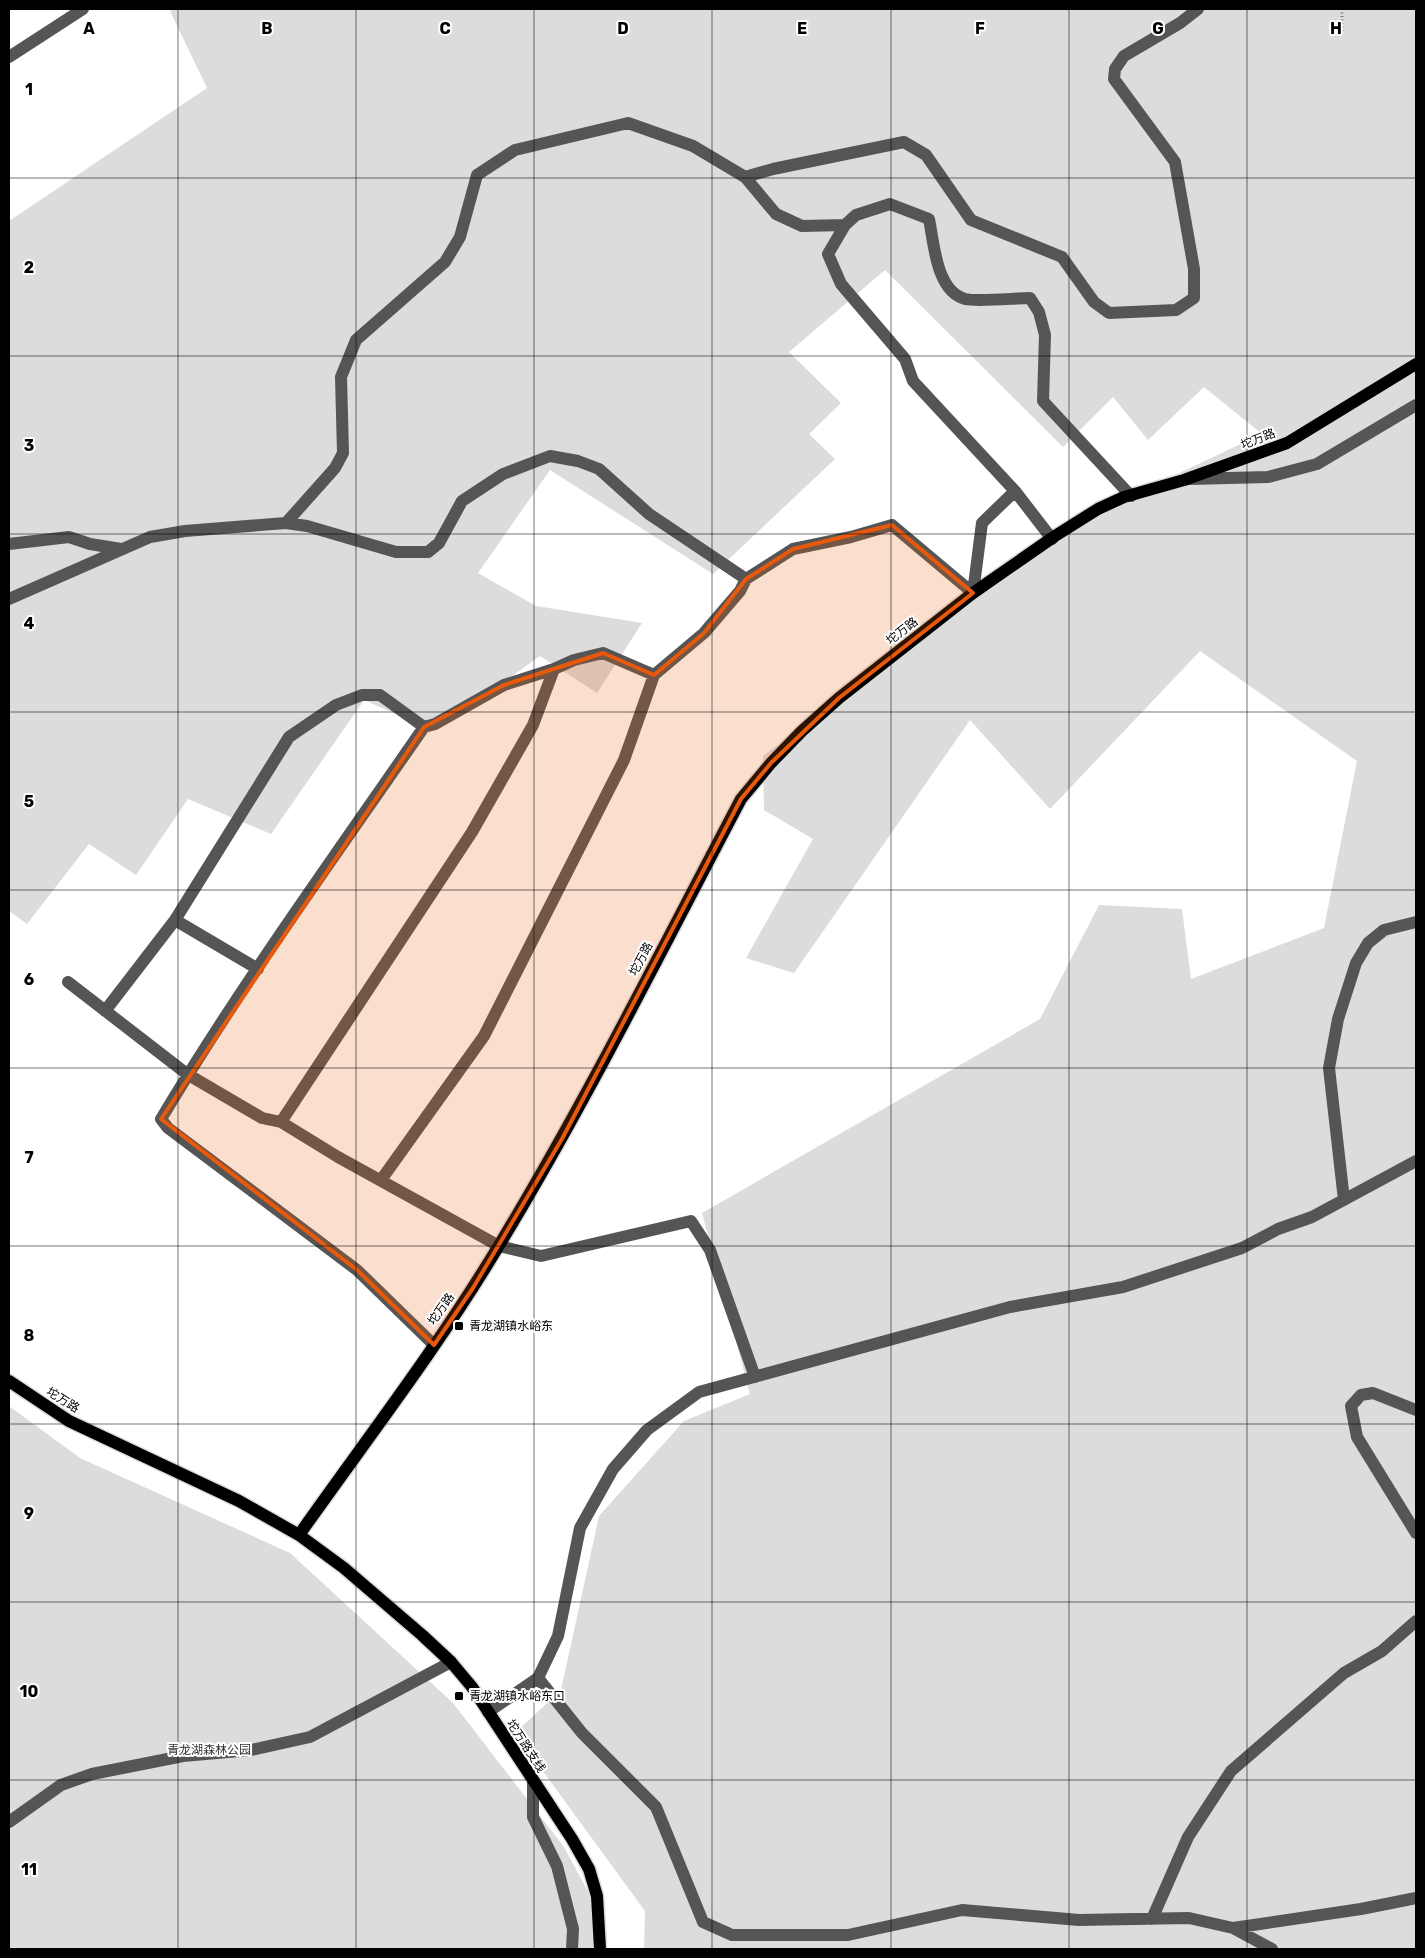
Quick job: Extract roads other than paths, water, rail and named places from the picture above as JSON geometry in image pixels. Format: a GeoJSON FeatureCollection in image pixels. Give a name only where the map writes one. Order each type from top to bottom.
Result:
{"type":"FeatureCollection","features":[{"type":"Feature","properties":{"kind":"main road","name":"坨万路"},"geometry":{"type":"LineString","coordinates":[[9,1381],[69,1421],[239,1501],[299,1535],[434,1345],[499,1246],[592,1084],[741,799],[771,763],[802,731],[832,705],[973,594],[1052,538],[1098,509],[1286,443],[1416,364]]}},
{"type":"Feature","properties":{"kind":"main road","name":"坨万路支线"},"geometry":{"type":"LineString","coordinates":[[299,1535],[351,1574],[451,1662],[472,1687],[572,1839],[589,1869],[597,1896],[600,1949]]}},
{"type":"Feature","properties":{"kind":"street"},"geometry":{"type":"LineString","coordinates":[[9,57],[83,9]]}},
{"type":"Feature","properties":{"kind":"street"},"geometry":{"type":"LineString","coordinates":[[745,177],[773,169],[904,142],[926,155],[971,220],[1062,257],[1094,302],[1109,313],[1176,310],[1194,298],[1194,269],[1175,162],[1114,79],[1115,69],[1124,56],[1180,23],[1198,9]]}},
{"type":"Feature","properties":{"kind":"street"},"geometry":{"type":"LineString","coordinates":[[286,523],[335,468],[343,453],[341,377],[356,340],[445,262],[460,237],[478,175],[515,150],[628,123],[693,146],[745,177],[776,214],[802,226],[844,225]]}},
{"type":"Feature","properties":{"kind":"street"},"geometry":{"type":"LineString","coordinates":[[1052,538],[1015,491],[913,381],[905,359],[841,284],[828,254],[844,225],[856,215],[890,204],[929,219],[939,272],[955,294],[966,299],[1030,298],[1039,312],[1045,335],[1043,401],[1131,496]]}},
{"type":"Feature","properties":{"kind":"street"},"geometry":{"type":"LineString","coordinates":[[1184,480],[1268,477],[1317,464],[1416,405]]}},
{"type":"Feature","properties":{"kind":"street"},"geometry":{"type":"LineString","coordinates":[[9,599],[150,537],[185,531],[286,523],[307,526],[396,552],[428,552],[439,542],[462,501],[503,474],[550,456],[578,461],[599,469],[649,514],[746,579]]}},
{"type":"Feature","properties":{"kind":"street"},"geometry":{"type":"LineString","coordinates":[[973,594],[982,523],[1015,491]]}},
{"type":"Feature","properties":{"kind":"street"},"geometry":{"type":"LineString","coordinates":[[382,1180],[484,1036],[624,760],[654,675],[704,633],[740,590],[746,579],[793,548],[852,537],[892,525],[973,594]]}},
{"type":"Feature","properties":{"kind":"street"},"geometry":{"type":"LineString","coordinates":[[9,544],[69,537],[90,544],[121,550]]}},
{"type":"Feature","properties":{"kind":"street"},"geometry":{"type":"LineString","coordinates":[[434,1345],[358,1270],[168,1128],[161,1119],[187,1074],[424,727],[435,724],[504,685],[554,669],[574,660],[603,653],[654,675]]}},
{"type":"Feature","properties":{"kind":"street"},"geometry":{"type":"LineString","coordinates":[[282,1122],[472,832],[533,726],[554,669]]}},
{"type":"Feature","properties":{"kind":"street"},"geometry":{"type":"LineString","coordinates":[[105,1011],[175,920],[289,737],[336,705],[362,695],[380,695],[424,727]]}},
{"type":"Feature","properties":{"kind":"street"},"geometry":{"type":"LineString","coordinates":[[175,920],[258,969]]}},
{"type":"Feature","properties":{"kind":"street"},"geometry":{"type":"LineString","coordinates":[[1344,1200],[1328,1068],[1338,1019],[1356,963],[1368,942],[1384,930],[1416,922]]}},
{"type":"Feature","properties":{"kind":"street"},"geometry":{"type":"LineString","coordinates":[[68,982],[187,1074],[262,1118],[282,1122],[338,1157],[499,1246],[541,1256],[691,1221],[710,1250],[755,1376]]}},
{"type":"Feature","properties":{"kind":"street"},"geometry":{"type":"LineString","coordinates":[[488,1712],[538,1678],[558,1636],[580,1528],[613,1469],[647,1430],[699,1392],[1010,1307],[1123,1287],[1242,1248],[1278,1229],[1312,1217],[1415,1162]]}},
{"type":"Feature","properties":{"kind":"street"},"geometry":{"type":"LineString","coordinates":[[1416,1410],[1373,1393],[1361,1395],[1351,1406],[1357,1437],[1416,1533]]}},
{"type":"Feature","properties":{"kind":"street"},"geometry":{"type":"LineString","coordinates":[[1152,1919],[1188,1837],[1231,1771],[1344,1673],[1382,1651],[1416,1621]]}},
{"type":"Feature","properties":{"kind":"street"},"geometry":{"type":"LineString","coordinates":[[9,1822],[61,1785],[92,1774],[183,1756],[251,1750],[310,1737],[451,1662]]}},
{"type":"Feature","properties":{"kind":"street"},"geometry":{"type":"LineString","coordinates":[[538,1678],[582,1733],[656,1807],[703,1922],[732,1935],[848,1935],[962,1910],[1079,1920],[1189,1918],[1233,1928],[1272,1949]]}},
{"type":"Feature","properties":{"kind":"street"},"geometry":{"type":"LineString","coordinates":[[532,1780],[533,1817],[558,1866],[573,1929],[572,1949]]}},
{"type":"Feature","properties":{"kind":"street"},"geometry":{"type":"LineString","coordinates":[[1233,1928],[1361,1909],[1416,1898]]}},
{"type":"Feature","properties":{"kind":"place","name":"青龙湖镇水峪东"},"geometry":{"type":"Point","coordinates":[459,1326]}},
{"type":"Feature","properties":{"kind":"place","name":"青龙湖镇水峪东口"},"geometry":{"type":"Point","coordinates":[459,1696]}},
{"type":"Feature","properties":{"kind":"park label","name":"青龙湖森林公园"},"geometry":{"type":"Point","coordinates":[209,1750]}}]}
